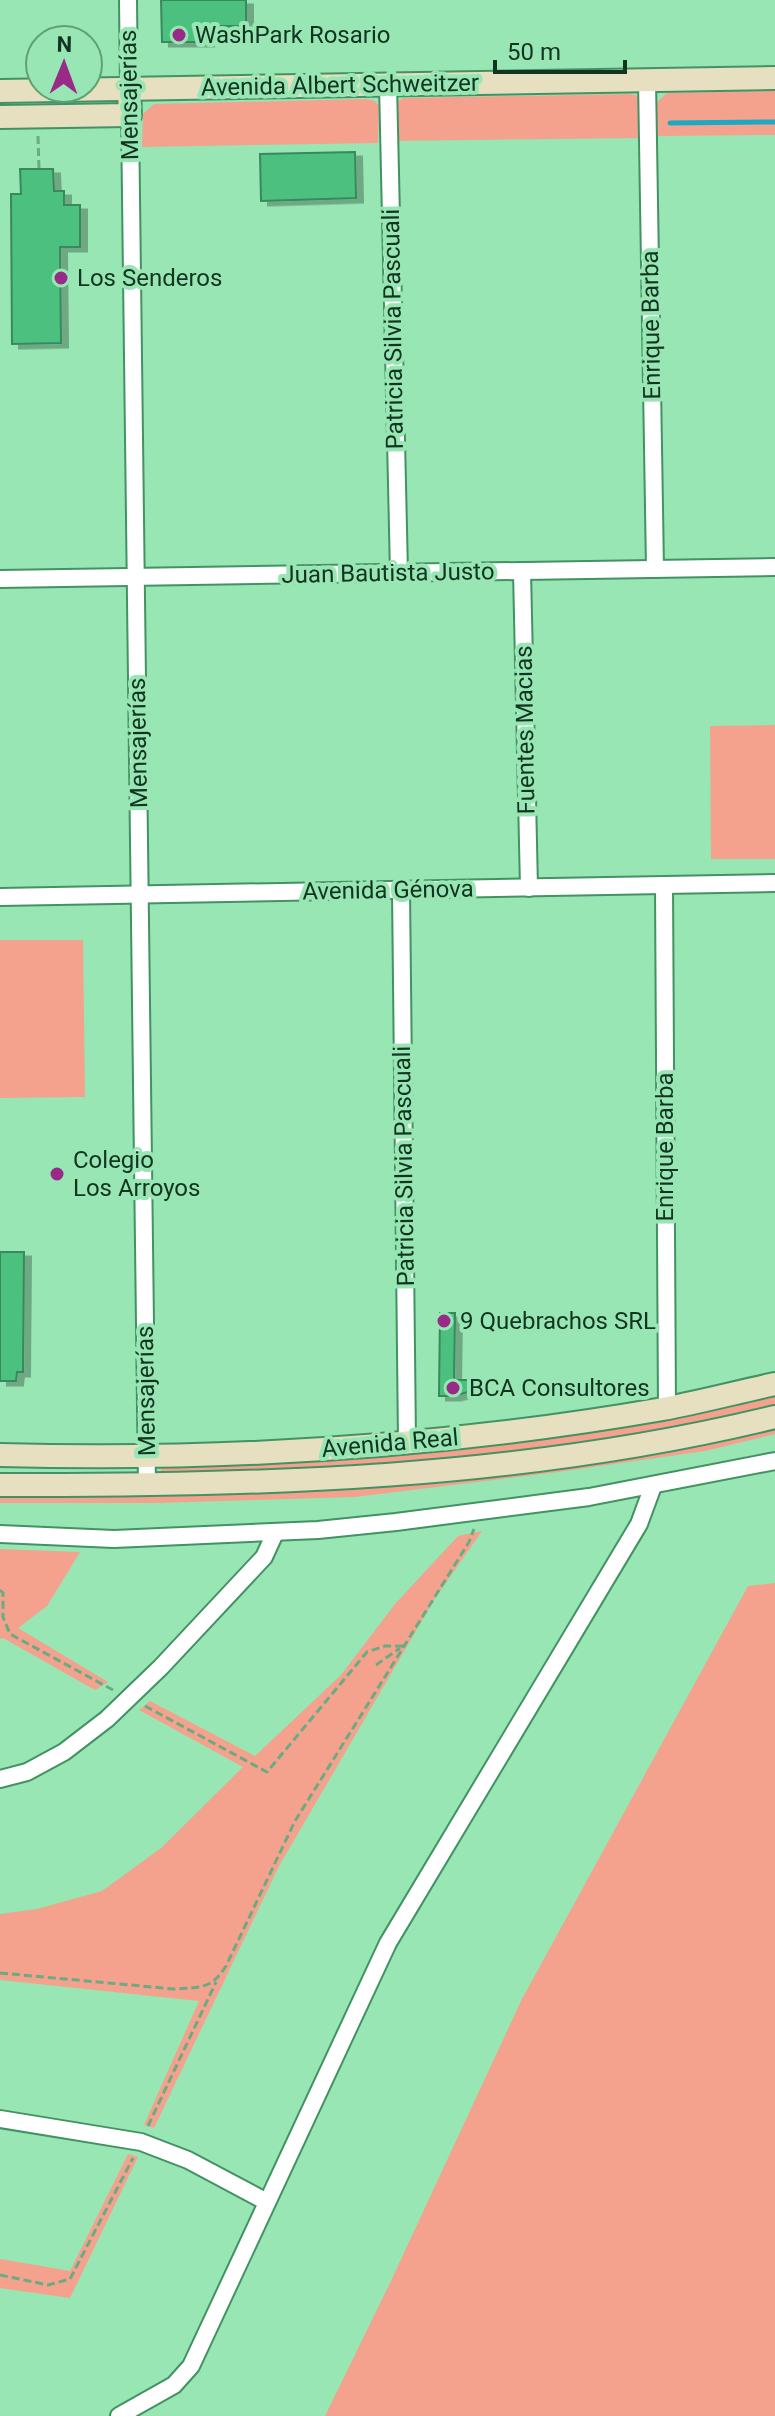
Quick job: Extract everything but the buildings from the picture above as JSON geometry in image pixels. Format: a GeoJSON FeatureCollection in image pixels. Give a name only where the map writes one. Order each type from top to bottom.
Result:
{"type":"FeatureCollection","features":[{"type":"Feature","properties":{"kind":"main road","name":"Avenida Albert Schweitzer"},"geometry":{"type":"LineString","coordinates":[[0,91],[775,78]]}},
{"type":"Feature","properties":{"kind":"main road","name":"Mensajerías"},"geometry":{"type":"LineString","coordinates":[[129,88],[130,115]]}},
{"type":"Feature","properties":{"kind":"main road"},"geometry":{"type":"LineString","coordinates":[[0,117],[130,115]]}},
{"type":"Feature","properties":{"kind":"main road","name":"Avenida Real"},"geometry":{"type":"LineString","coordinates":[[0,1455],[236,1455],[407,1442],[518,1430],[667,1408],[775,1384]]}},
{"type":"Feature","properties":{"kind":"main road","name":"Avenida Real"},"geometry":{"type":"LineString","coordinates":[[0,1485],[147,1486],[473,1467],[618,1447],[775,1417]]}},
{"type":"Feature","properties":{"kind":"street","name":"Mensajerías"},"geometry":{"type":"LineString","coordinates":[[128,0],[129,88]]}},
{"type":"Feature","properties":{"kind":"street","name":"Enrique Barba"},"geometry":{"type":"LineString","coordinates":[[647,80],[655,569]]}},
{"type":"Feature","properties":{"kind":"street","name":"Patricia Silvia Pascuali"},"geometry":{"type":"LineString","coordinates":[[388,84],[399,573]]}},
{"type":"Feature","properties":{"kind":"street","name":"Mensajerías"},"geometry":{"type":"LineString","coordinates":[[130,115],[147,1486]]}},
{"type":"Feature","properties":{"kind":"street","name":"Juan Bautista Justo"},"geometry":{"type":"LineString","coordinates":[[0,579],[775,567]]}},
{"type":"Feature","properties":{"kind":"street","name":"Fuentes Macias"},"geometry":{"type":"LineString","coordinates":[[522,571],[529,888]]}},
{"type":"Feature","properties":{"kind":"street","name":"Avenida Génova"},"geometry":{"type":"LineString","coordinates":[[0,897],[775,883]]}},
{"type":"Feature","properties":{"kind":"street","name":"Enrique Barba"},"geometry":{"type":"LineString","coordinates":[[664,885],[667,1408]]}},
{"type":"Feature","properties":{"kind":"street","name":"Patricia Silvia Pascuali"},"geometry":{"type":"LineString","coordinates":[[401,890],[407,1442]]}},
{"type":"Feature","properties":{"kind":"street"},"geometry":{"type":"LineString","coordinates":[[0,1534],[114,1539],[275,1533],[396,1522],[589,1497],[775,1461]]}},
{"type":"Feature","properties":{"kind":"street"},"geometry":{"type":"LineString","coordinates":[[119,2416],[174,2385],[191,2366],[388,1943],[639,1524],[653,1486]]}},
{"type":"Feature","properties":{"kind":"street"},"geometry":{"type":"LineString","coordinates":[[0,1779],[27,1772],[64,1752],[107,1719],[264,1557],[275,1533]]}},
{"type":"Feature","properties":{"kind":"street"},"geometry":{"type":"LineString","coordinates":[[0,2119],[141,2142],[188,2160],[267,2202]]}},
{"type":"Feature","properties":{"kind":"path"},"geometry":{"type":"LineString","coordinates":[[37,116],[39,169]]}},
{"type":"Feature","properties":{"kind":"path"},"geometry":{"type":"LineString","coordinates":[[0,2275],[48,2285],[70,2279],[141,2142],[295,1821],[469,1542],[480,1509]]}},
{"type":"Feature","properties":{"kind":"path"},"geometry":{"type":"LineString","coordinates":[[0,1590],[3,1593],[3,1617],[10,1634],[267,1772],[367,1652],[385,1646],[403,1646]]}},
{"type":"Feature","properties":{"kind":"path"},"geometry":{"type":"LineString","coordinates":[[376,1665],[403,1646]]}},
{"type":"Feature","properties":{"kind":"path"},"geometry":{"type":"LineString","coordinates":[[0,1973],[174,1989],[202,1987],[216,1982]]}},
{"type":"Feature","properties":{"kind":"shaded area"},"geometry":{"type":"Polygon","coordinates":[[[775,91],[775,135],[657,136],[656,103],[667,93],[775,91]]]}},
{"type":"Feature","properties":{"kind":"shaded area"},"geometry":{"type":"Polygon","coordinates":[[[639,96],[643,101],[642,138],[393,141],[393,111],[403,98],[639,96]]]}},
{"type":"Feature","properties":{"kind":"shaded area"},"geometry":{"type":"Polygon","coordinates":[[[375,101],[379,106],[378,143],[142,147],[143,114],[154,104],[375,101]]]}},
{"type":"Feature","properties":{"kind":"shaded area"},"geometry":{"type":"Polygon","coordinates":[[[775,725],[775,859],[711,859],[710,726],[775,725]]]}},
{"type":"Feature","properties":{"kind":"shaded area"},"geometry":{"type":"Polygon","coordinates":[[[0,940],[83,940],[85,1097],[0,1098],[0,940]]]}},
{"type":"Feature","properties":{"kind":"shaded area"},"geometry":{"type":"Polygon","coordinates":[[[775,1391],[775,1412],[427,1468],[161,1476],[164,1464],[775,1391]]]}},
{"type":"Feature","properties":{"kind":"shaded area"},"geometry":{"type":"Polygon","coordinates":[[[775,1417],[775,1434],[705,1451],[355,1497],[156,1503],[0,1503],[0,1485],[392,1474],[775,1417]]]}},
{"type":"Feature","properties":{"kind":"shaded area"},"geometry":{"type":"Polygon","coordinates":[[[482,1531],[434,1600],[279,1866],[154,2128],[144,2125],[199,2001],[0,1980],[0,1914],[37,1909],[102,1891],[161,1848],[243,1767],[139,1710],[150,1701],[255,1756],[341,1675],[395,1604],[458,1536],[482,1531]]]}},
{"type":"Feature","properties":{"kind":"shaded area"},"geometry":{"type":"Polygon","coordinates":[[[0,1549],[80,1552],[47,1606],[18,1628],[108,1682],[95,1690],[0,1639],[0,1549]]]}},
{"type":"Feature","properties":{"kind":"shaded area"},"geometry":{"type":"Polygon","coordinates":[[[775,1583],[775,2416],[325,2416],[522,1999],[748,1586],[775,1583]]]}},
{"type":"Feature","properties":{"kind":"shaded area"},"geometry":{"type":"Polygon","coordinates":[[[128,2154],[138,2157],[70,2298],[0,2288],[0,2259],[70,2271],[128,2154]]]}},
{"type":"Feature","properties":{"kind":"waterway"},"geometry":{"type":"LineString","coordinates":[[670,123],[775,122]]}},
{"type":"Feature","properties":{"kind":"place","name":"WashPark Rosario"},"geometry":{"type":"Point","coordinates":[179,35]}},
{"type":"Feature","properties":{"kind":"place","name":"Los Senderos"},"geometry":{"type":"Point","coordinates":[61,278]}},
{"type":"Feature","properties":{"kind":"place","name":"Colegio Los Arroyos"},"geometry":{"type":"Point","coordinates":[57,1174]}},
{"type":"Feature","properties":{"kind":"place","name":"9 Quebrachos SRL"},"geometry":{"type":"Point","coordinates":[444,1321]}},
{"type":"Feature","properties":{"kind":"place","name":"BCA Consultores"},"geometry":{"type":"Point","coordinates":[453,1388]}}]}
